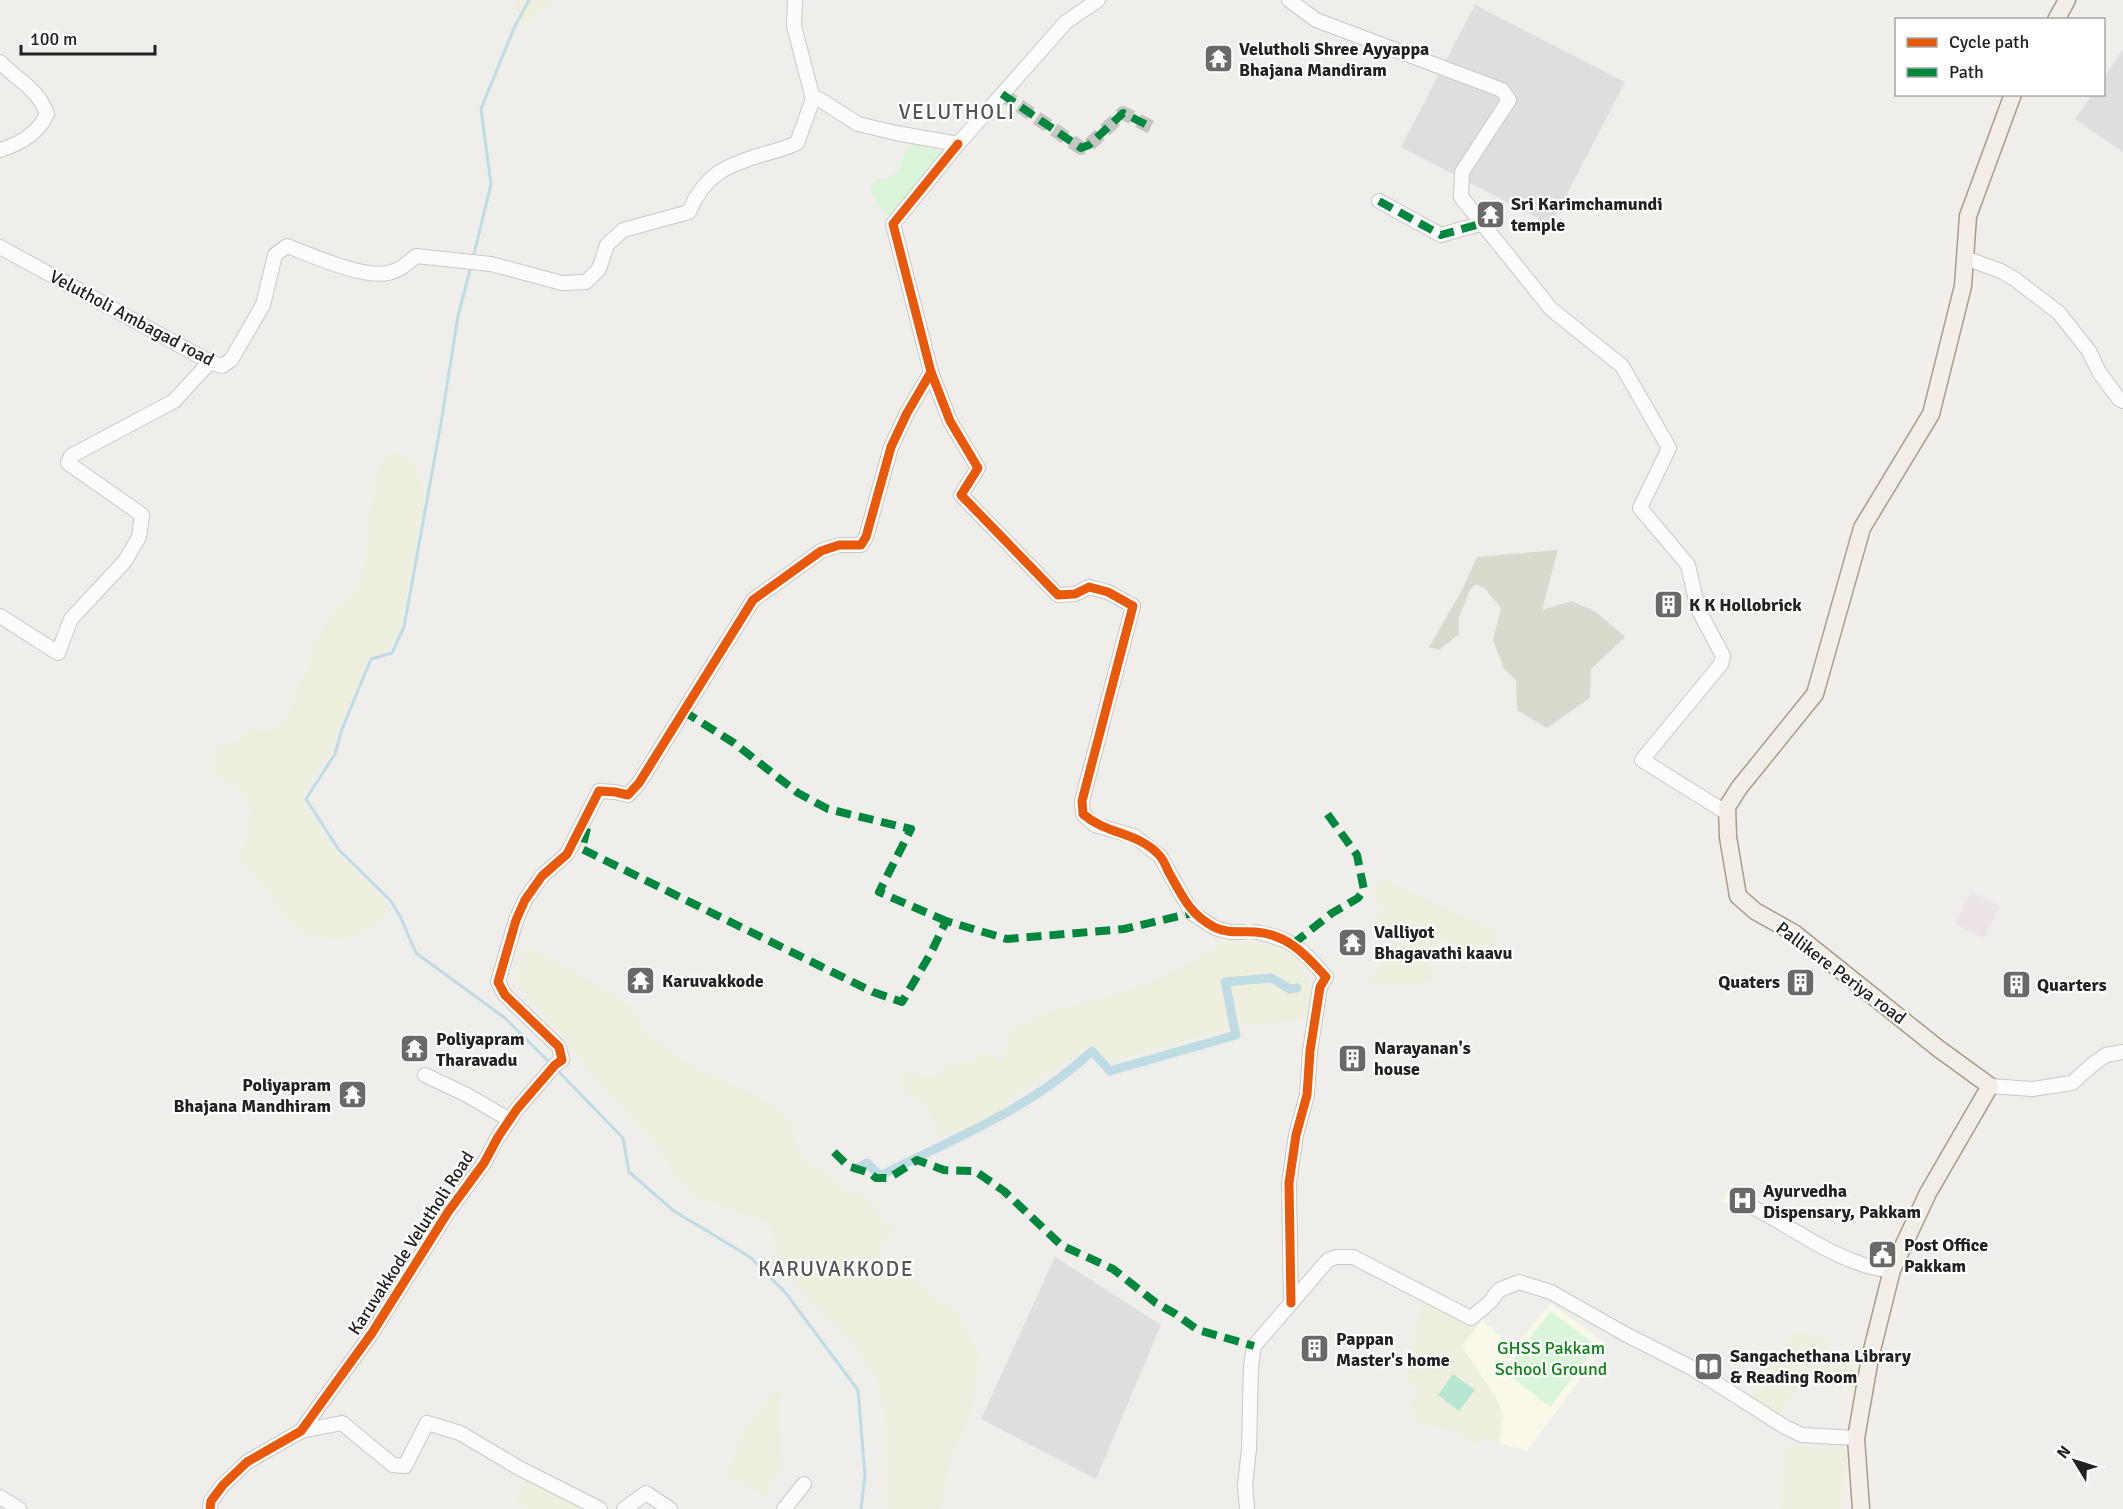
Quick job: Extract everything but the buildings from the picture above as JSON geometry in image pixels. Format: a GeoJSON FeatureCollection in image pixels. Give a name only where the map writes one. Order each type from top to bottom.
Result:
{"type":"FeatureCollection","features":[{"type":"Feature","properties":{"kind":"main road"},"geometry":{"type":"LineString","coordinates":[[2057,18],[2067,0]]}},
{"type":"Feature","properties":{"kind":"main road"},"geometry":{"type":"LineString","coordinates":[[1727,813],[1727,807],[1739,788],[1815,694],[1862,528],[1931,414],[1963,286],[1968,216],[2012,96]]}},
{"type":"Feature","properties":{"kind":"main road","name":"Pallikere Periya road"},"geometry":{"type":"LineString","coordinates":[[1727,813],[1728,837],[1738,896],[1755,911],[1794,933],[1939,1049],[1990,1086]]}},
{"type":"Feature","properties":{"kind":"main road"},"geometry":{"type":"LineString","coordinates":[[1861,1509],[1856,1438],[1870,1358],[1892,1271],[1928,1192],[1990,1086]]}},
{"type":"Feature","properties":{"kind":"street"},"geometry":{"type":"LineString","coordinates":[[795,0],[794,26],[813,99],[819,99],[858,124],[958,144]]}},
{"type":"Feature","properties":{"kind":"street"},"geometry":{"type":"LineString","coordinates":[[1098,0],[1066,22],[958,144],[893,224],[931,372],[950,421],[978,468],[961,495],[1058,595],[1075,594],[1089,587],[1107,592],[1132,606],[1082,801],[1083,814],[1095,825],[1134,837],[1160,856],[1192,912],[1215,928],[1230,932],[1249,932],[1280,937],[1293,944],[1326,977],[1320,987],[1310,1051],[1307,1095],[1296,1135],[1289,1183],[1291,1303]]}},
{"type":"Feature","properties":{"kind":"street"},"geometry":{"type":"LineString","coordinates":[[1289,0],[1316,20],[1502,90],[1509,100],[1462,172],[1461,196],[1551,309],[1622,366],[1669,448],[1640,508],[1688,565],[1698,609],[1723,656],[1721,664],[1642,760],[1727,813]]}},
{"type":"Feature","properties":{"kind":"street"},"geometry":{"type":"LineString","coordinates":[[0,62],[29,85],[43,102],[47,114],[41,126],[26,139],[0,150]]}},
{"type":"Feature","properties":{"kind":"street","name":"Velutholi Ambagad road"},"geometry":{"type":"LineString","coordinates":[[0,247],[210,362],[222,366],[231,360],[263,304],[275,255],[287,246],[365,273],[389,273],[405,266],[416,256],[491,264],[562,283],[586,282],[599,269],[607,245],[623,230],[689,212],[696,194],[706,181],[728,168],[797,143],[813,99]]}},
{"type":"Feature","properties":{"kind":"street"},"geometry":{"type":"LineString","coordinates":[[1379,201],[1441,235],[1482,223]]}},
{"type":"Feature","properties":{"kind":"street"},"geometry":{"type":"LineString","coordinates":[[1965,258],[2009,276],[2059,313],[2085,345],[2099,372],[2119,399],[2123,401]]}},
{"type":"Feature","properties":{"kind":"street"},"geometry":{"type":"LineString","coordinates":[[0,616],[58,653],[71,619],[125,561],[139,537],[142,515],[68,463],[71,456],[174,401],[210,362]]}},
{"type":"Feature","properties":{"kind":"street","name":"Karuvakkode Velutholi Road"},"geometry":{"type":"LineString","coordinates":[[210,1509],[211,1501],[223,1485],[247,1462],[301,1431],[372,1334],[448,1212],[484,1163],[498,1137],[555,1065],[562,1060],[559,1047],[505,995],[498,982],[525,900],[542,876],[567,854],[599,791],[628,795],[639,783],[753,600],[821,551],[839,545],[861,545],[866,537],[891,447],[931,372]]}},
{"type":"Feature","properties":{"kind":"street"},"geometry":{"type":"LineString","coordinates":[[1990,1086],[2032,1089],[2072,1083],[2106,1055],[2123,1052]]}},
{"type":"Feature","properties":{"kind":"street"},"geometry":{"type":"LineString","coordinates":[[424,1075],[467,1095],[510,1120]]}},
{"type":"Feature","properties":{"kind":"street"},"geometry":{"type":"LineString","coordinates":[[1752,1207],[1833,1253],[1857,1263],[1892,1271]]}},
{"type":"Feature","properties":{"kind":"street"},"geometry":{"type":"LineString","coordinates":[[1247,1509],[1245,1485],[1254,1346],[1328,1260],[1336,1257],[1353,1257],[1471,1318],[1490,1302],[1499,1290],[1519,1282],[1551,1292],[1625,1334],[1692,1368],[1785,1427],[1803,1435],[1856,1438]]}},
{"type":"Feature","properties":{"kind":"street"},"geometry":{"type":"LineString","coordinates":[[301,1431],[342,1423],[393,1465],[405,1466],[427,1422],[460,1433],[519,1468],[600,1509]]}},
{"type":"Feature","properties":{"kind":"street"},"geometry":{"type":"LineString","coordinates":[[784,1509],[804,1484]]}},
{"type":"Feature","properties":{"kind":"street"},"geometry":{"type":"LineString","coordinates":[[624,1509],[646,1493],[670,1509]]}},
{"type":"Feature","properties":{"kind":"street"},"geometry":{"type":"LineString","coordinates":[[0,1497],[19,1509]]}},
{"type":"Feature","properties":{"kind":"shaded area"},"geometry":{"type":"Polygon","coordinates":[[[1475,5],[1625,82],[1551,225],[1401,147],[1475,5]]]}},
{"type":"Feature","properties":{"kind":"shaded area"},"geometry":{"type":"Polygon","coordinates":[[[2123,49],[2123,152],[2075,119],[2091,96],[2105,96],[2105,76],[2123,49]]]}},
{"type":"Feature","properties":{"kind":"shaded area"},"geometry":{"type":"Polygon","coordinates":[[[1558,550],[1542,610],[1572,601],[1596,612],[1625,637],[1591,669],[1590,698],[1547,728],[1517,710],[1516,680],[1504,669],[1493,640],[1501,608],[1485,589],[1476,584],[1470,590],[1459,617],[1459,634],[1439,650],[1429,647],[1462,590],[1477,557],[1558,550]]]}},
{"type":"Feature","properties":{"kind":"shaded area"},"geometry":{"type":"Polygon","coordinates":[[[1971,892],[2000,906],[1984,938],[1955,924],[1971,892]]]}},
{"type":"Feature","properties":{"kind":"shaded area","name":"Ayurvedha Dispensary, Pakkam"},"geometry":{"type":"Polygon","coordinates":[[[1732,1183],[1763,1201],[1753,1218],[1722,1201],[1732,1183]]]}},
{"type":"Feature","properties":{"kind":"shaded area"},"geometry":{"type":"Polygon","coordinates":[[[1055,1257],[1161,1325],[1096,1479],[981,1419],[1055,1257]]]}},
{"type":"Feature","properties":{"kind":"shaded area"},"geometry":{"type":"Polygon","coordinates":[[[1551,1303],[1606,1344],[1527,1451],[1499,1443],[1503,1417],[1461,1345],[1483,1320],[1513,1349],[1551,1303]]]}},
{"type":"Feature","properties":{"kind":"green space"},"geometry":{"type":"Polygon","coordinates":[[[514,0],[553,0],[525,25],[514,0]]]}},
{"type":"Feature","properties":{"kind":"green space"},"geometry":{"type":"Polygon","coordinates":[[[914,144],[944,152],[888,218],[870,189],[878,178],[885,180],[898,172],[905,153],[914,144]]]}},
{"type":"Feature","properties":{"kind":"green space"},"geometry":{"type":"Polygon","coordinates":[[[396,452],[414,464],[425,494],[401,625],[389,651],[369,657],[339,728],[332,752],[317,770],[301,799],[336,852],[387,903],[384,914],[378,922],[352,937],[338,940],[304,934],[291,923],[255,875],[239,858],[252,812],[247,797],[239,788],[211,772],[218,748],[240,739],[245,730],[276,731],[290,712],[296,691],[309,666],[313,647],[341,602],[356,592],[365,564],[369,515],[379,468],[387,454],[396,452]]]}},
{"type":"Feature","properties":{"kind":"green space"},"geometry":{"type":"Polygon","coordinates":[[[1384,879],[1501,934],[1488,954],[1471,944],[1466,949],[1440,939],[1430,963],[1436,980],[1406,986],[1369,983],[1395,941],[1374,924],[1385,907],[1371,895],[1384,879]]]}},
{"type":"Feature","properties":{"kind":"green space"},"geometry":{"type":"Polygon","coordinates":[[[1218,941],[1287,948],[1309,979],[1309,990],[1313,998],[1310,1007],[1314,1011],[1308,1019],[1233,1027],[1108,1062],[1091,1045],[1014,1095],[998,1111],[972,1127],[940,1136],[928,1109],[900,1084],[904,1071],[929,1078],[940,1075],[948,1062],[977,1062],[976,1054],[986,1053],[1004,1061],[1010,1031],[1041,1015],[1082,1002],[1108,997],[1151,982],[1219,947],[1218,941]]]}},
{"type":"Feature","properties":{"kind":"green space"},"geometry":{"type":"Polygon","coordinates":[[[524,945],[582,976],[632,1007],[645,1033],[695,1068],[758,1096],[792,1121],[798,1149],[814,1168],[826,1171],[851,1195],[861,1193],[879,1209],[876,1213],[895,1230],[877,1252],[888,1263],[956,1311],[980,1355],[971,1415],[950,1459],[941,1509],[888,1509],[885,1417],[876,1378],[852,1342],[794,1283],[777,1254],[770,1222],[700,1198],[676,1178],[659,1148],[590,1071],[516,980],[524,945]]]}},
{"type":"Feature","properties":{"kind":"green space"},"geometry":{"type":"Polygon","coordinates":[[[1423,1300],[1475,1331],[1461,1345],[1498,1401],[1503,1417],[1499,1443],[1485,1437],[1478,1444],[1463,1438],[1464,1433],[1418,1423],[1411,1403],[1419,1388],[1407,1379],[1408,1363],[1423,1300]]]}},
{"type":"Feature","properties":{"kind":"green space","name":"GHSS Pakkam School Ground"},"geometry":{"type":"Polygon","coordinates":[[[1551,1311],[1597,1346],[1550,1407],[1504,1371],[1551,1311]]]}},
{"type":"Feature","properties":{"kind":"green space"},"geometry":{"type":"Polygon","coordinates":[[[1795,1331],[1831,1340],[1828,1354],[1865,1363],[1857,1392],[1804,1378],[1780,1415],[1752,1397],[1756,1390],[1754,1387],[1767,1367],[1773,1369],[1795,1331]]]}},
{"type":"Feature","properties":{"kind":"green space"},"geometry":{"type":"Polygon","coordinates":[[[1453,1374],[1475,1390],[1459,1411],[1438,1395],[1453,1374]]]}},
{"type":"Feature","properties":{"kind":"green space"},"geometry":{"type":"Polygon","coordinates":[[[774,1390],[782,1393],[779,1409],[782,1465],[764,1497],[727,1474],[752,1417],[758,1413],[774,1390]]]}},
{"type":"Feature","properties":{"kind":"green space"},"geometry":{"type":"Polygon","coordinates":[[[1786,1445],[1846,1451],[1841,1509],[1781,1509],[1786,1445]]]}},
{"type":"Feature","properties":{"kind":"green space"},"geometry":{"type":"Polygon","coordinates":[[[529,1477],[589,1509],[529,1509],[515,1502],[529,1477]]]}},
{"type":"Feature","properties":{"kind":"waterway"},"geometry":{"type":"LineString","coordinates":[[474,254],[491,184],[481,109],[514,28],[529,0]]}},
{"type":"Feature","properties":{"kind":"waterway"},"geometry":{"type":"LineString","coordinates":[[470,270],[458,316],[404,627],[392,653],[371,659],[342,729],[335,754],[306,799],[339,850],[390,900],[400,916],[416,953],[505,1018],[548,1061]]}},
{"type":"Feature","properties":{"kind":"waterway"},"geometry":{"type":"LineString","coordinates":[[856,1169],[867,1163],[880,1176],[963,1135],[1018,1106],[1069,1071],[1092,1051],[1110,1071],[1236,1035],[1225,982],[1271,978],[1290,989],[1297,988]]}},
{"type":"Feature","properties":{"kind":"waterway"},"geometry":{"type":"LineString","coordinates":[[559,1072],[623,1138],[629,1172],[674,1211],[750,1257],[785,1292],[858,1390],[865,1475],[861,1509]]}},
{"type":"Feature","properties":{"kind":"tunnel"},"geometry":{"type":"LineString","coordinates":[[1002,94],[1081,148],[1089,145],[1123,113],[1151,127]]}},
{"type":"Feature","properties":{"kind":"marked path"},"geometry":{"type":"LineString","coordinates":[[1002,94],[1081,148],[1089,145],[1123,113],[1151,127]]}},
{"type":"Feature","properties":{"kind":"marked path"},"geometry":{"type":"LineString","coordinates":[[1379,201],[1441,235],[1483,223]]}},
{"type":"Feature","properties":{"kind":"marked path"},"geometry":{"type":"LineString","coordinates":[[683,711],[734,743],[798,793],[828,809],[911,829],[879,892],[946,921]]}},
{"type":"Feature","properties":{"kind":"marked path"},"geometry":{"type":"LineString","coordinates":[[1293,944],[1332,913],[1358,898],[1364,890],[1357,855],[1326,812]]}},
{"type":"Feature","properties":{"kind":"marked path"},"geometry":{"type":"LineString","coordinates":[[587,828],[582,849],[873,992],[902,1002],[931,953],[946,921],[1007,939],[1124,929],[1192,913]]}},
{"type":"Feature","properties":{"kind":"marked path"},"geometry":{"type":"LineString","coordinates":[[834,1152],[848,1166],[870,1173],[876,1178],[889,1178],[917,1160],[944,1170],[975,1171],[1004,1191],[1061,1245],[1113,1269],[1156,1303],[1198,1330],[1254,1346]]}},
{"type":"Feature","properties":{"kind":"cycle path"},"geometry":{"type":"LineString","coordinates":[[958,144],[893,224],[931,372],[950,421],[978,468],[961,495],[1058,595],[1075,594],[1089,587],[1108,592],[1133,606],[1082,801],[1083,814],[1102,826],[1141,841],[1150,847],[1159,855],[1192,910],[1205,922],[1224,931],[1255,932],[1286,941],[1303,953],[1326,977],[1320,987],[1310,1051],[1307,1095],[1296,1135],[1289,1183],[1291,1303]]}},
{"type":"Feature","properties":{"kind":"cycle path"},"geometry":{"type":"LineString","coordinates":[[210,1509],[211,1501],[223,1485],[247,1462],[301,1431],[372,1333],[448,1212],[484,1163],[517,1109],[562,1060],[559,1047],[505,995],[498,982],[516,920],[525,900],[542,876],[567,854],[599,791],[628,795],[639,783],[753,600],[821,551],[839,545],[861,545],[866,537],[891,447],[907,413],[931,372]]}},
{"type":"Feature","properties":{"kind":"place","name":"Velutholi Shree Ayyappa Bhajana Mandiram"},"geometry":{"type":"Point","coordinates":[1218,59]}},
{"type":"Feature","properties":{"kind":"place","name":"Sri Karimchamundi temple"},"geometry":{"type":"Point","coordinates":[1490,214]}},
{"type":"Feature","properties":{"kind":"place","name":"K K Hollobrick"},"geometry":{"type":"Point","coordinates":[1668,605]}},
{"type":"Feature","properties":{"kind":"place","name":"Valliyot Bhagavathi kaavu"},"geometry":{"type":"Point","coordinates":[1353,942]}},
{"type":"Feature","properties":{"kind":"place","name":"Karuvakkode"},"geometry":{"type":"Point","coordinates":[641,981]}},
{"type":"Feature","properties":{"kind":"place","name":"Quaters"},"geometry":{"type":"Point","coordinates":[1801,982]}},
{"type":"Feature","properties":{"kind":"place","name":"Quarters"},"geometry":{"type":"Point","coordinates":[2016,985]}},
{"type":"Feature","properties":{"kind":"place","name":"Poliyapram Tharavadu"},"geometry":{"type":"Point","coordinates":[415,1049]}},
{"type":"Feature","properties":{"kind":"place","name":"Narayanan's house"},"geometry":{"type":"Point","coordinates":[1353,1058]}},
{"type":"Feature","properties":{"kind":"place","name":"Poliyapram Bhajana Mandhiram"},"geometry":{"type":"Point","coordinates":[352,1095]}},
{"type":"Feature","properties":{"kind":"place","name":"Ayurvedha Dispensary, Pakkam"},"geometry":{"type":"Point","coordinates":[1742,1201]}},
{"type":"Feature","properties":{"kind":"place","name":"Post Office Pakkam"},"geometry":{"type":"Point","coordinates":[1883,1255]}},
{"type":"Feature","properties":{"kind":"place","name":"Pappan Master's home"},"geometry":{"type":"Point","coordinates":[1315,1349]}},
{"type":"Feature","properties":{"kind":"place","name":"Sangachethana Library & Reading Room"},"geometry":{"type":"Point","coordinates":[1709,1366]}},
{"type":"Feature","properties":{"kind":"district","name":"VELUTHOLI"},"geometry":{"type":"Point","coordinates":[957,112]}},
{"type":"Feature","properties":{"kind":"district","name":"KARUVAKKODE"},"geometry":{"type":"Point","coordinates":[836,1269]}}]}
